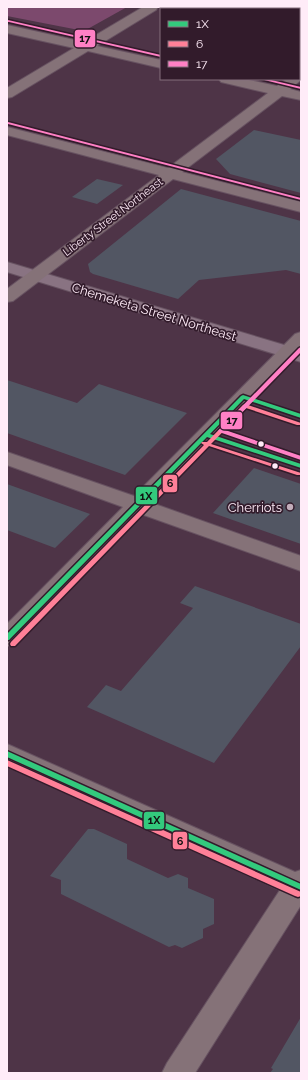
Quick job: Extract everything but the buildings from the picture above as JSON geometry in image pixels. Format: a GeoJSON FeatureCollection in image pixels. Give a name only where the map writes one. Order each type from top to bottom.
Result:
{"type":"FeatureCollection","features":[{"type":"Feature","properties":{"kind":"main road"},"geometry":{"type":"LineString","coordinates":[[7,94],[152,7]]}},
{"type":"Feature","properties":{"kind":"main road"},"geometry":{"type":"LineString","coordinates":[[7,29],[160,64]]}},
{"type":"Feature","properties":{"kind":"main road"},"geometry":{"type":"LineString","coordinates":[[230,80],[301,96]]}},
{"type":"Feature","properties":{"kind":"main road","name":"Liberty Street Northeast"},"geometry":{"type":"LineString","coordinates":[[7,297],[294,80]]}},
{"type":"Feature","properties":{"kind":"main road"},"geometry":{"type":"LineString","coordinates":[[7,131],[301,207]]}},
{"type":"Feature","properties":{"kind":"main road"},"geometry":{"type":"LineString","coordinates":[[7,638],[137,505],[294,354],[301,338]]}},
{"type":"Feature","properties":{"kind":"main road"},"geometry":{"type":"LineString","coordinates":[[7,458],[301,564]]}},
{"type":"Feature","properties":{"kind":"main road"},"geometry":{"type":"LineString","coordinates":[[82,485],[119,524]]}},
{"type":"Feature","properties":{"kind":"main road"},"geometry":{"type":"LineString","coordinates":[[7,754],[300,885],[178,1073]]}},
{"type":"Feature","properties":{"kind":"street","name":"Chemeketa Street Northeast"},"geometry":{"type":"LineString","coordinates":[[7,267],[294,354]]}},
{"type":"Feature","properties":{"kind":"shaded area"},"geometry":{"type":"Polygon","coordinates":[[[7,7],[127,7],[84,31],[7,16],[7,7]]]}},
{"type":"Feature","properties":{"kind":"transit line","name":"17"},"geometry":{"type":"LineString","coordinates":[[9,21],[160,56]]}},
{"type":"Feature","properties":{"kind":"transit line","name":"17"},"geometry":{"type":"LineString","coordinates":[[266,80],[301,88]]}},
{"type":"Feature","properties":{"kind":"transit line","name":"17"},"geometry":{"type":"LineString","coordinates":[[9,123],[301,199]]}},
{"type":"Feature","properties":{"kind":"transit line","name":"17"},"geometry":{"type":"LineString","coordinates":[[301,349],[221,431],[301,458]]}},
{"type":"Feature","properties":{"kind":"transit line","name":"1X"},"geometry":{"type":"LineString","coordinates":[[7,638],[243,397],[301,416]]}},
{"type":"Feature","properties":{"kind":"transit line","name":"6"},"geometry":{"type":"LineString","coordinates":[[13,644],[245,406],[299,424]]}},
{"type":"Feature","properties":{"kind":"transit line","name":"1X"},"geometry":{"type":"LineString","coordinates":[[206,435],[301,466]]}},
{"type":"Feature","properties":{"kind":"transit line","name":"6"},"geometry":{"type":"LineString","coordinates":[[204,443],[299,474]]}},
{"type":"Feature","properties":{"kind":"transit line","name":"1X"},"geometry":{"type":"LineString","coordinates":[[7,754],[301,887]]}},
{"type":"Feature","properties":{"kind":"transit line","name":"6"},"geometry":{"type":"LineString","coordinates":[[7,763],[298,894]]}},
{"type":"Feature","properties":{"kind":"place","name":"Cherriots"},"geometry":{"type":"Point","coordinates":[290,507]}}]}
